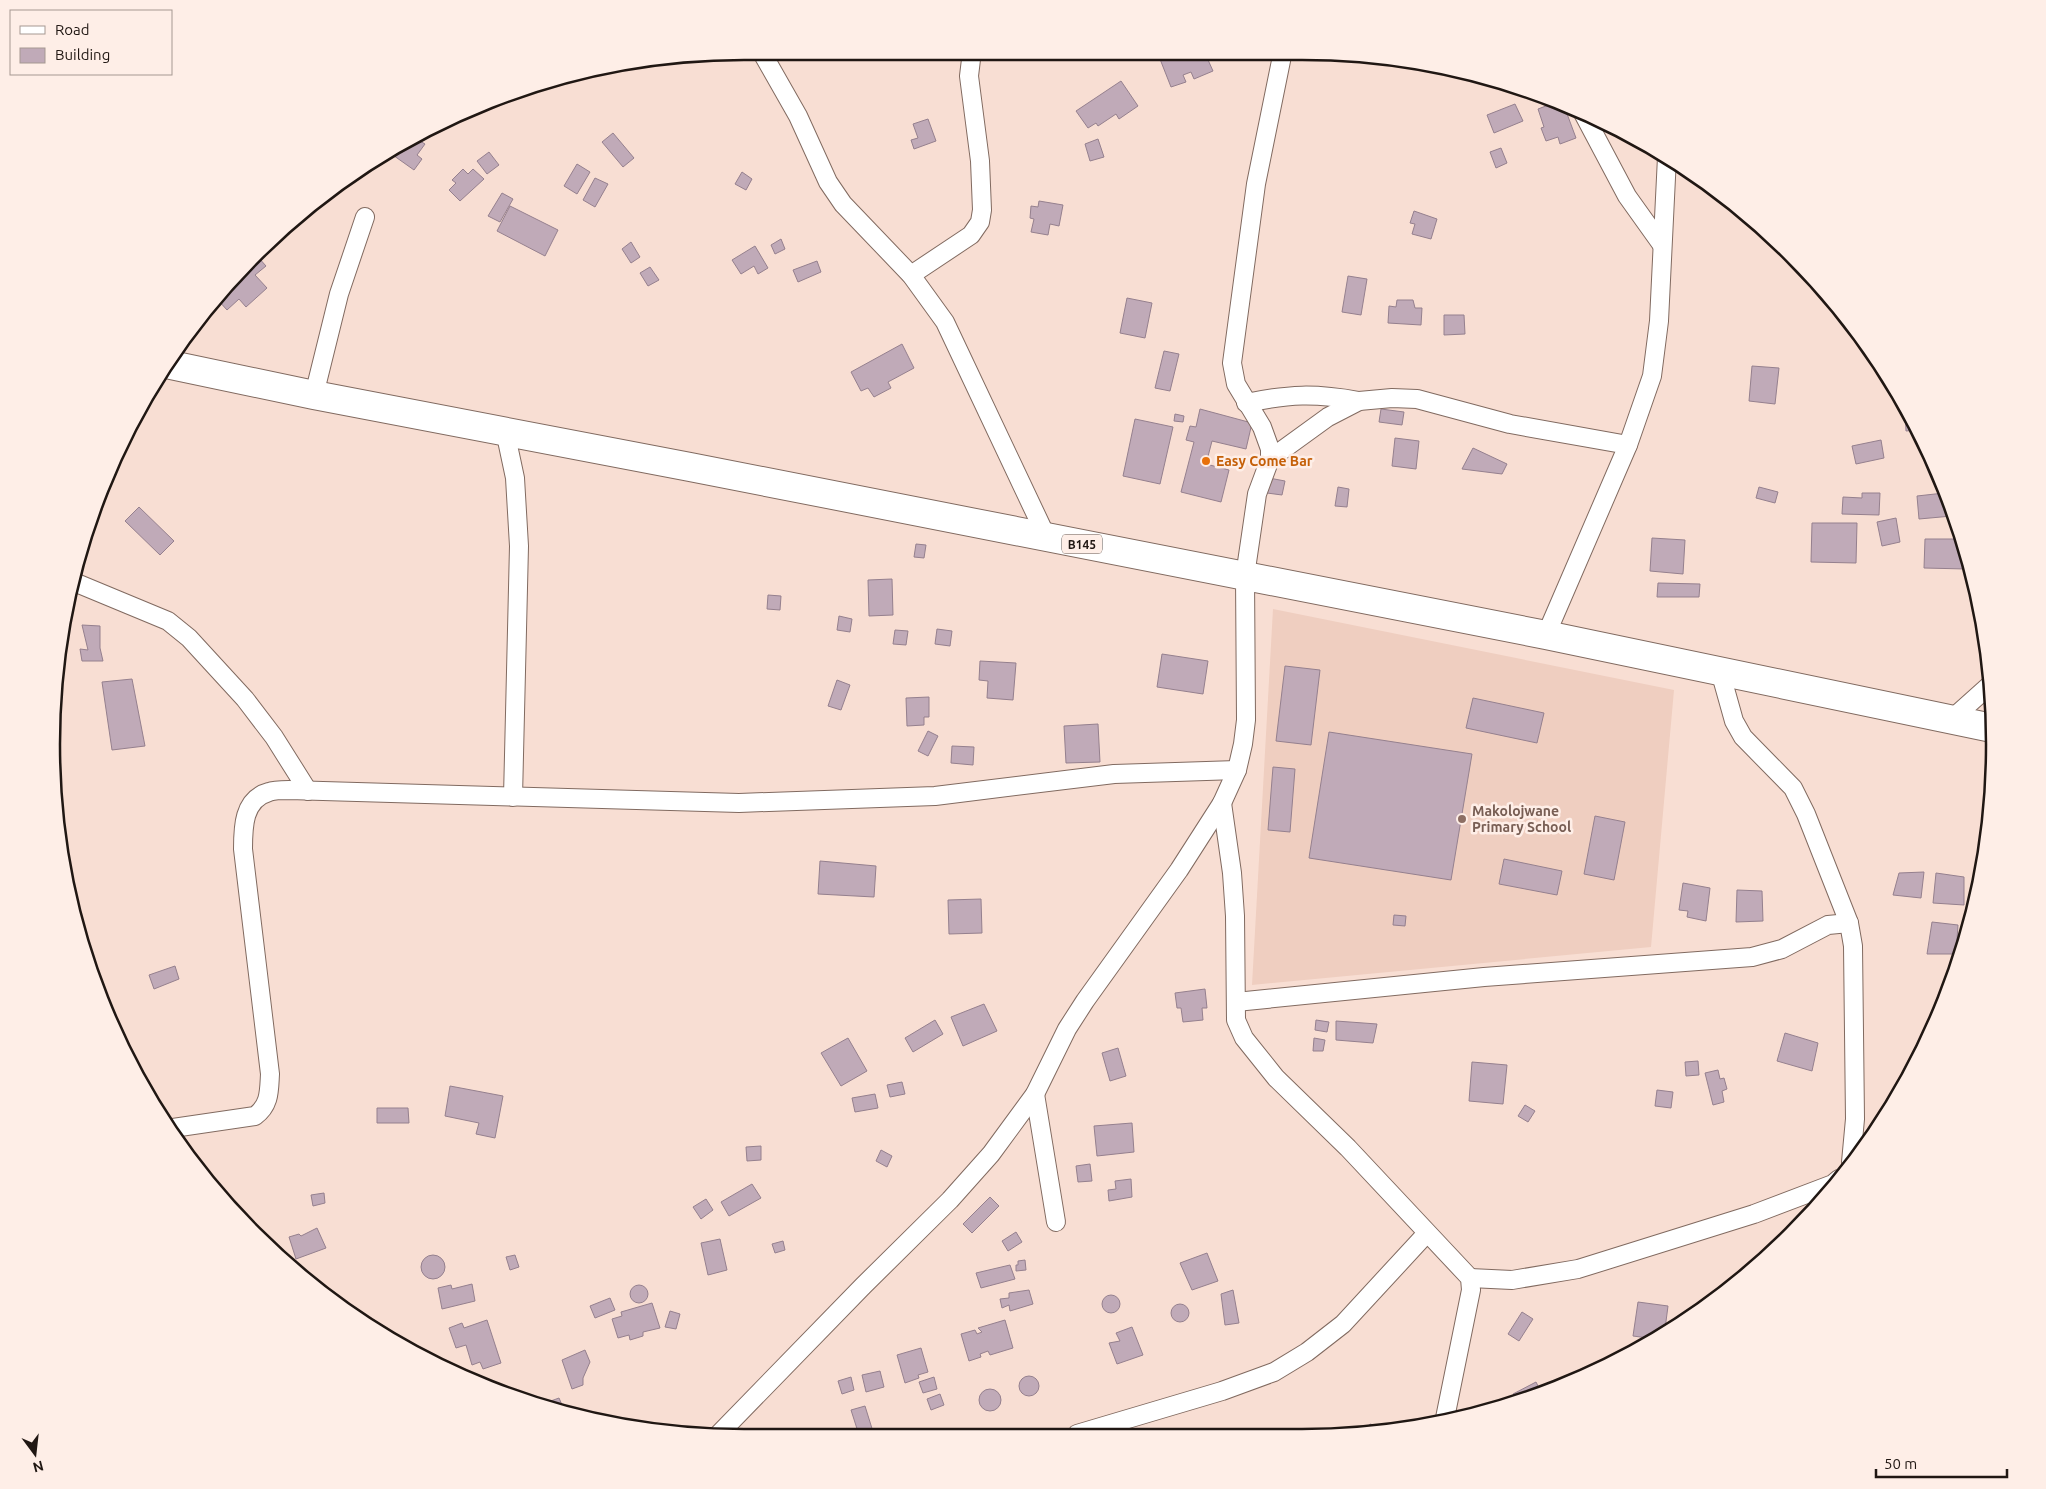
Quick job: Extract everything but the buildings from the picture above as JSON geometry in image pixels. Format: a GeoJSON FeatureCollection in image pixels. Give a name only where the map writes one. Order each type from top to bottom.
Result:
{"type":"FeatureCollection","features":[{"type":"Feature","properties":{"kind":"main road","name":"B145"},"geometry":{"type":"LineString","coordinates":[[174,366],[314,395],[1546,635],[1953,718],[1986,726]]}},
{"type":"Feature","properties":{"kind":"street"},"geometry":{"type":"LineString","coordinates":[[766,60],[798,116],[828,182],[843,204],[911,275],[945,322],[1047,538]]}},
{"type":"Feature","properties":{"kind":"street"},"geometry":{"type":"LineString","coordinates":[[911,275],[971,235],[980,222],[982,210],[980,161],[969,76],[971,60]]}},
{"type":"Feature","properties":{"kind":"street"},"geometry":{"type":"LineString","coordinates":[[723,1429],[950,1200],[991,1154],[1035,1094],[1067,1028],[1179,870],[1222,803],[1237,770],[1246,720],[1245,576],[1257,494],[1270,459],[1270,449],[1262,427],[1236,384],[1232,363],[1256,184],[1281,60]]}},
{"type":"Feature","properties":{"kind":"street"},"geometry":{"type":"LineString","coordinates":[[1589,124],[1627,196],[1662,245]]}},
{"type":"Feature","properties":{"kind":"street"},"geometry":{"type":"LineString","coordinates":[[1546,635],[1628,445],[1652,376],[1659,321],[1667,166]]}},
{"type":"Feature","properties":{"kind":"street"},"geometry":{"type":"LineString","coordinates":[[314,395],[339,294],[365,217]]}},
{"type":"Feature","properties":{"kind":"street"},"geometry":{"type":"LineString","coordinates":[[1246,403],[1283,395],[1308,394],[1359,401],[1392,398],[1417,399],[1510,424],[1628,445]]}},
{"type":"Feature","properties":{"kind":"street"},"geometry":{"type":"LineString","coordinates":[[1270,459],[1328,417],[1359,401]]}},
{"type":"Feature","properties":{"kind":"street"},"geometry":{"type":"LineString","coordinates":[[505,431],[515,478],[520,546],[513,797]]}},
{"type":"Feature","properties":{"kind":"street"},"geometry":{"type":"LineString","coordinates":[[79,584],[168,621],[189,638],[251,707],[274,737],[308,791]]}},
{"type":"Feature","properties":{"kind":"street"},"geometry":{"type":"LineString","coordinates":[[1720,671],[1734,721],[1743,737],[1793,788],[1806,814],[1849,923],[1853,946],[1855,1119],[1852,1151]]}},
{"type":"Feature","properties":{"kind":"street"},"geometry":{"type":"LineString","coordinates":[[1953,718],[1984,690]]}},
{"type":"Feature","properties":{"kind":"street"},"geometry":{"type":"LineString","coordinates":[[177,1127],[256,1116],[264,1110],[269,1096],[270,1074],[243,849],[243,827],[248,810],[256,798],[269,791],[738,803],[935,796],[1114,774],[1237,770]]}},
{"type":"Feature","properties":{"kind":"street"},"geometry":{"type":"LineString","coordinates":[[1222,803],[1232,873],[1235,916],[1236,1020],[1244,1038],[1276,1078],[1348,1148],[1470,1278],[1471,1290],[1446,1414]]}},
{"type":"Feature","properties":{"kind":"street"},"geometry":{"type":"LineString","coordinates":[[1236,1002],[1484,977],[1752,957],[1782,949],[1828,925],[1849,923]]}},
{"type":"Feature","properties":{"kind":"street"},"geometry":{"type":"LineString","coordinates":[[1035,1094],[1056,1222]]}},
{"type":"Feature","properties":{"kind":"street"},"geometry":{"type":"LineString","coordinates":[[1470,1278],[1512,1280],[1578,1269],[1754,1214],[1823,1188]]}},
{"type":"Feature","properties":{"kind":"street"},"geometry":{"type":"LineString","coordinates":[[1095,1429],[1222,1391],[1274,1372],[1307,1352],[1343,1324],[1427,1232]]}},
{"type":"Feature","properties":{"kind":"shaded area","name":"Makolojwane Primary School"},"geometry":{"type":"Polygon","coordinates":[[[1273,609],[1674,690],[1651,947],[1252,985],[1273,609]]]}},
{"type":"Feature","properties":{"kind":"place","name":"Easy Come Bar"},"geometry":{"type":"Point","coordinates":[1206,461]}},
{"type":"Feature","properties":{"kind":"place","name":"Makolojwane Primary School"},"geometry":{"type":"Point","coordinates":[1462,819]}}]}
